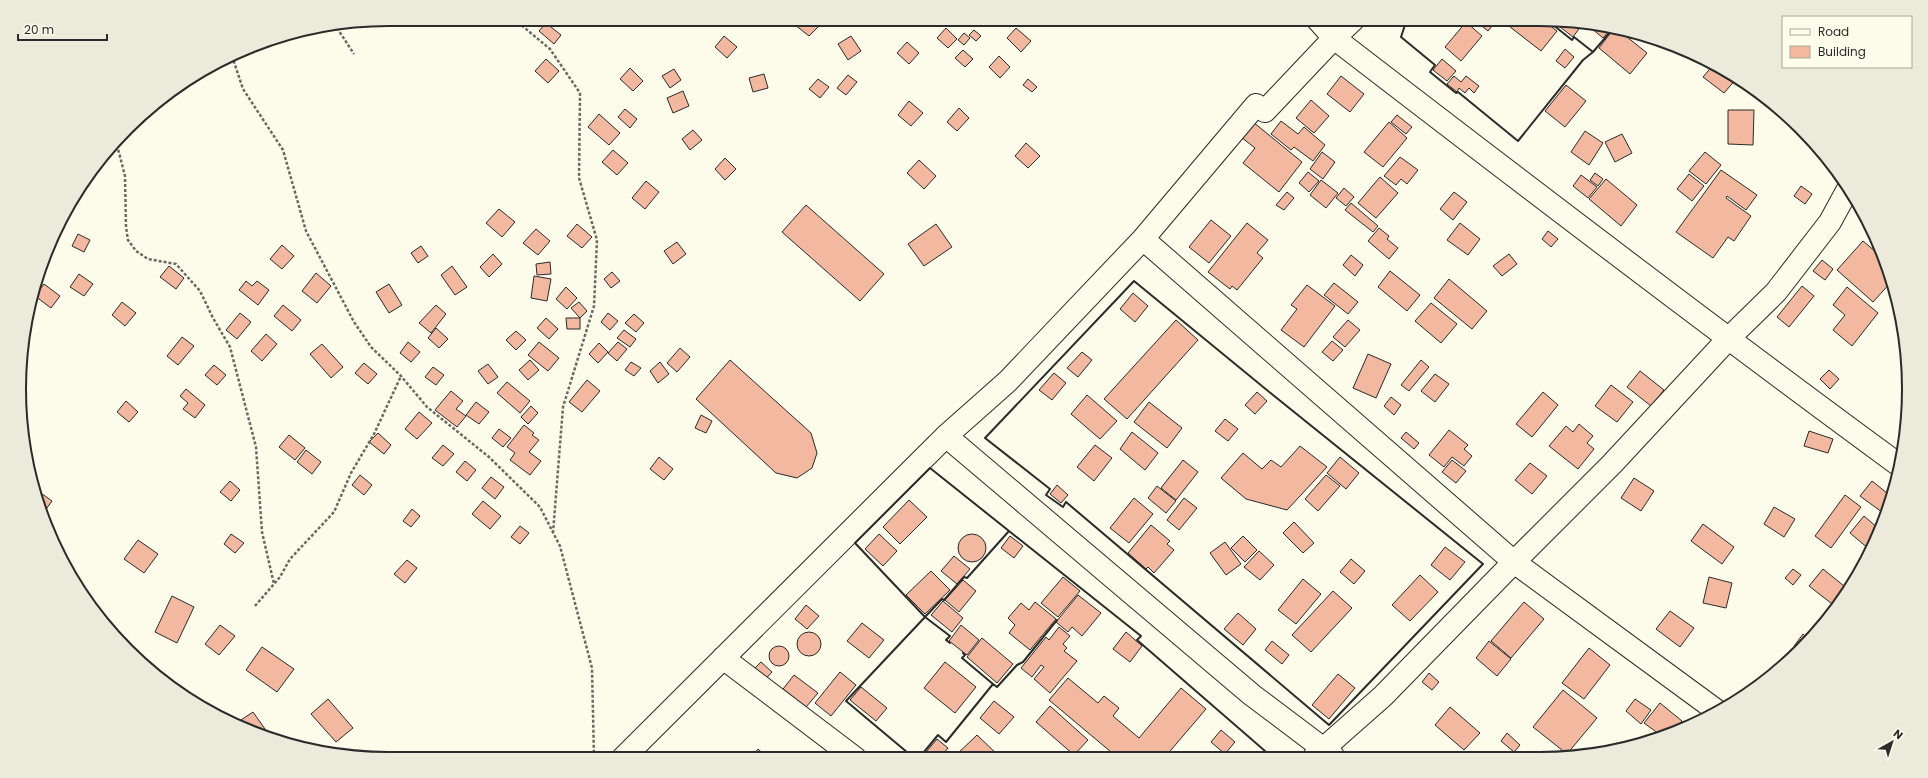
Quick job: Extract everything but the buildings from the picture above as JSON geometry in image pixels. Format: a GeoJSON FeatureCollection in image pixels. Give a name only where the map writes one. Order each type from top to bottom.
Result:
{"type":"FeatureCollection","features":[{"type":"Feature","properties":{"kind":"street"},"geometry":{"type":"LineString","coordinates":[[1323,26],[1334,38],[1728,340],[1895,462]]}},
{"type":"Feature","properties":{"kind":"street"},"geometry":{"type":"LineString","coordinates":[[629,752],[946,436],[1008,380],[1143,240],[1256,105],[1265,111],[1347,26]]}},
{"type":"Feature","properties":{"kind":"street"},"geometry":{"type":"LineString","coordinates":[[1325,752],[1383,696],[1612,464],[1728,340],[1776,292],[1830,222],[1845,194]]}},
{"type":"Feature","properties":{"kind":"street"},"geometry":{"type":"LineString","coordinates":[[1143,240],[1514,562],[1712,708]]}},
{"type":"Feature","properties":{"kind":"street"},"geometry":{"type":"LineString","coordinates":[[946,436],[1321,752]]}},
{"type":"Feature","properties":{"kind":"street"},"geometry":{"type":"LineString","coordinates":[[723,658],[847,752]]}},
{"type":"Feature","properties":{"kind":"path"},"geometry":{"type":"LineString","coordinates":[[522,26],[550,49],[580,93],[579,178],[597,240],[594,306],[563,407],[553,533]]}},
{"type":"Feature","properties":{"kind":"path"},"geometry":{"type":"LineString","coordinates":[[338,30],[354,54]]}},
{"type":"Feature","properties":{"kind":"path"},"geometry":{"type":"LineString","coordinates":[[234,61],[243,90],[283,150],[306,231],[331,281],[354,322],[371,347],[401,376],[427,407],[489,457],[540,507],[560,546],[592,668],[594,752]]}},
{"type":"Feature","properties":{"kind":"path"},"geometry":{"type":"LineString","coordinates":[[118,148],[125,176],[128,240],[136,251],[148,260],[176,264],[200,291],[212,318],[230,347],[256,447],[262,532],[274,584]]}},
{"type":"Feature","properties":{"kind":"path"},"geometry":{"type":"LineString","coordinates":[[256,606],[274,584],[290,559],[334,512],[351,473],[374,434],[401,376]]}},
{"type":"Feature","properties":{"kind":"wall"},"geometry":{"type":"LineString","coordinates":[[1405,26],[1401,37],[1435,65],[1430,72],[1456,93],[1458,92],[1518,141],[1583,60],[1593,52],[1574,37],[1572,40],[1555,27]]}},
{"type":"Feature","properties":{"kind":"wall"},"geometry":{"type":"LineString","coordinates":[[1592,51],[1593,52],[1609,33]]}},
{"type":"Feature","properties":{"kind":"wall"},"geometry":{"type":"LineString","coordinates":[[1134,281],[1483,564],[1329,725],[1066,502],[1063,507],[1046,495],[1050,489],[985,438],[1134,281]]}},
{"type":"Feature","properties":{"kind":"wall"},"geometry":{"type":"LineString","coordinates":[[930,468],[1009,531],[967,578],[964,577],[944,600],[942,599],[925,617],[855,543],[930,468]]}},
{"type":"Feature","properties":{"kind":"wall"},"geometry":{"type":"LineString","coordinates":[[1009,531],[1141,636],[1137,640],[1266,752]]}},
{"type":"Feature","properties":{"kind":"wall"},"geometry":{"type":"LineString","coordinates":[[907,752],[846,701],[925,617],[950,636],[946,640],[950,643]]}},
{"type":"Feature","properties":{"kind":"wall"},"geometry":{"type":"LineString","coordinates":[[993,685],[997,687],[1017,665],[1023,662],[1057,620]]}},
{"type":"Feature","properties":{"kind":"wall"},"geometry":{"type":"LineString","coordinates":[[924,752],[938,735],[946,742],[993,684],[962,658],[965,655],[963,653]]}}]}
